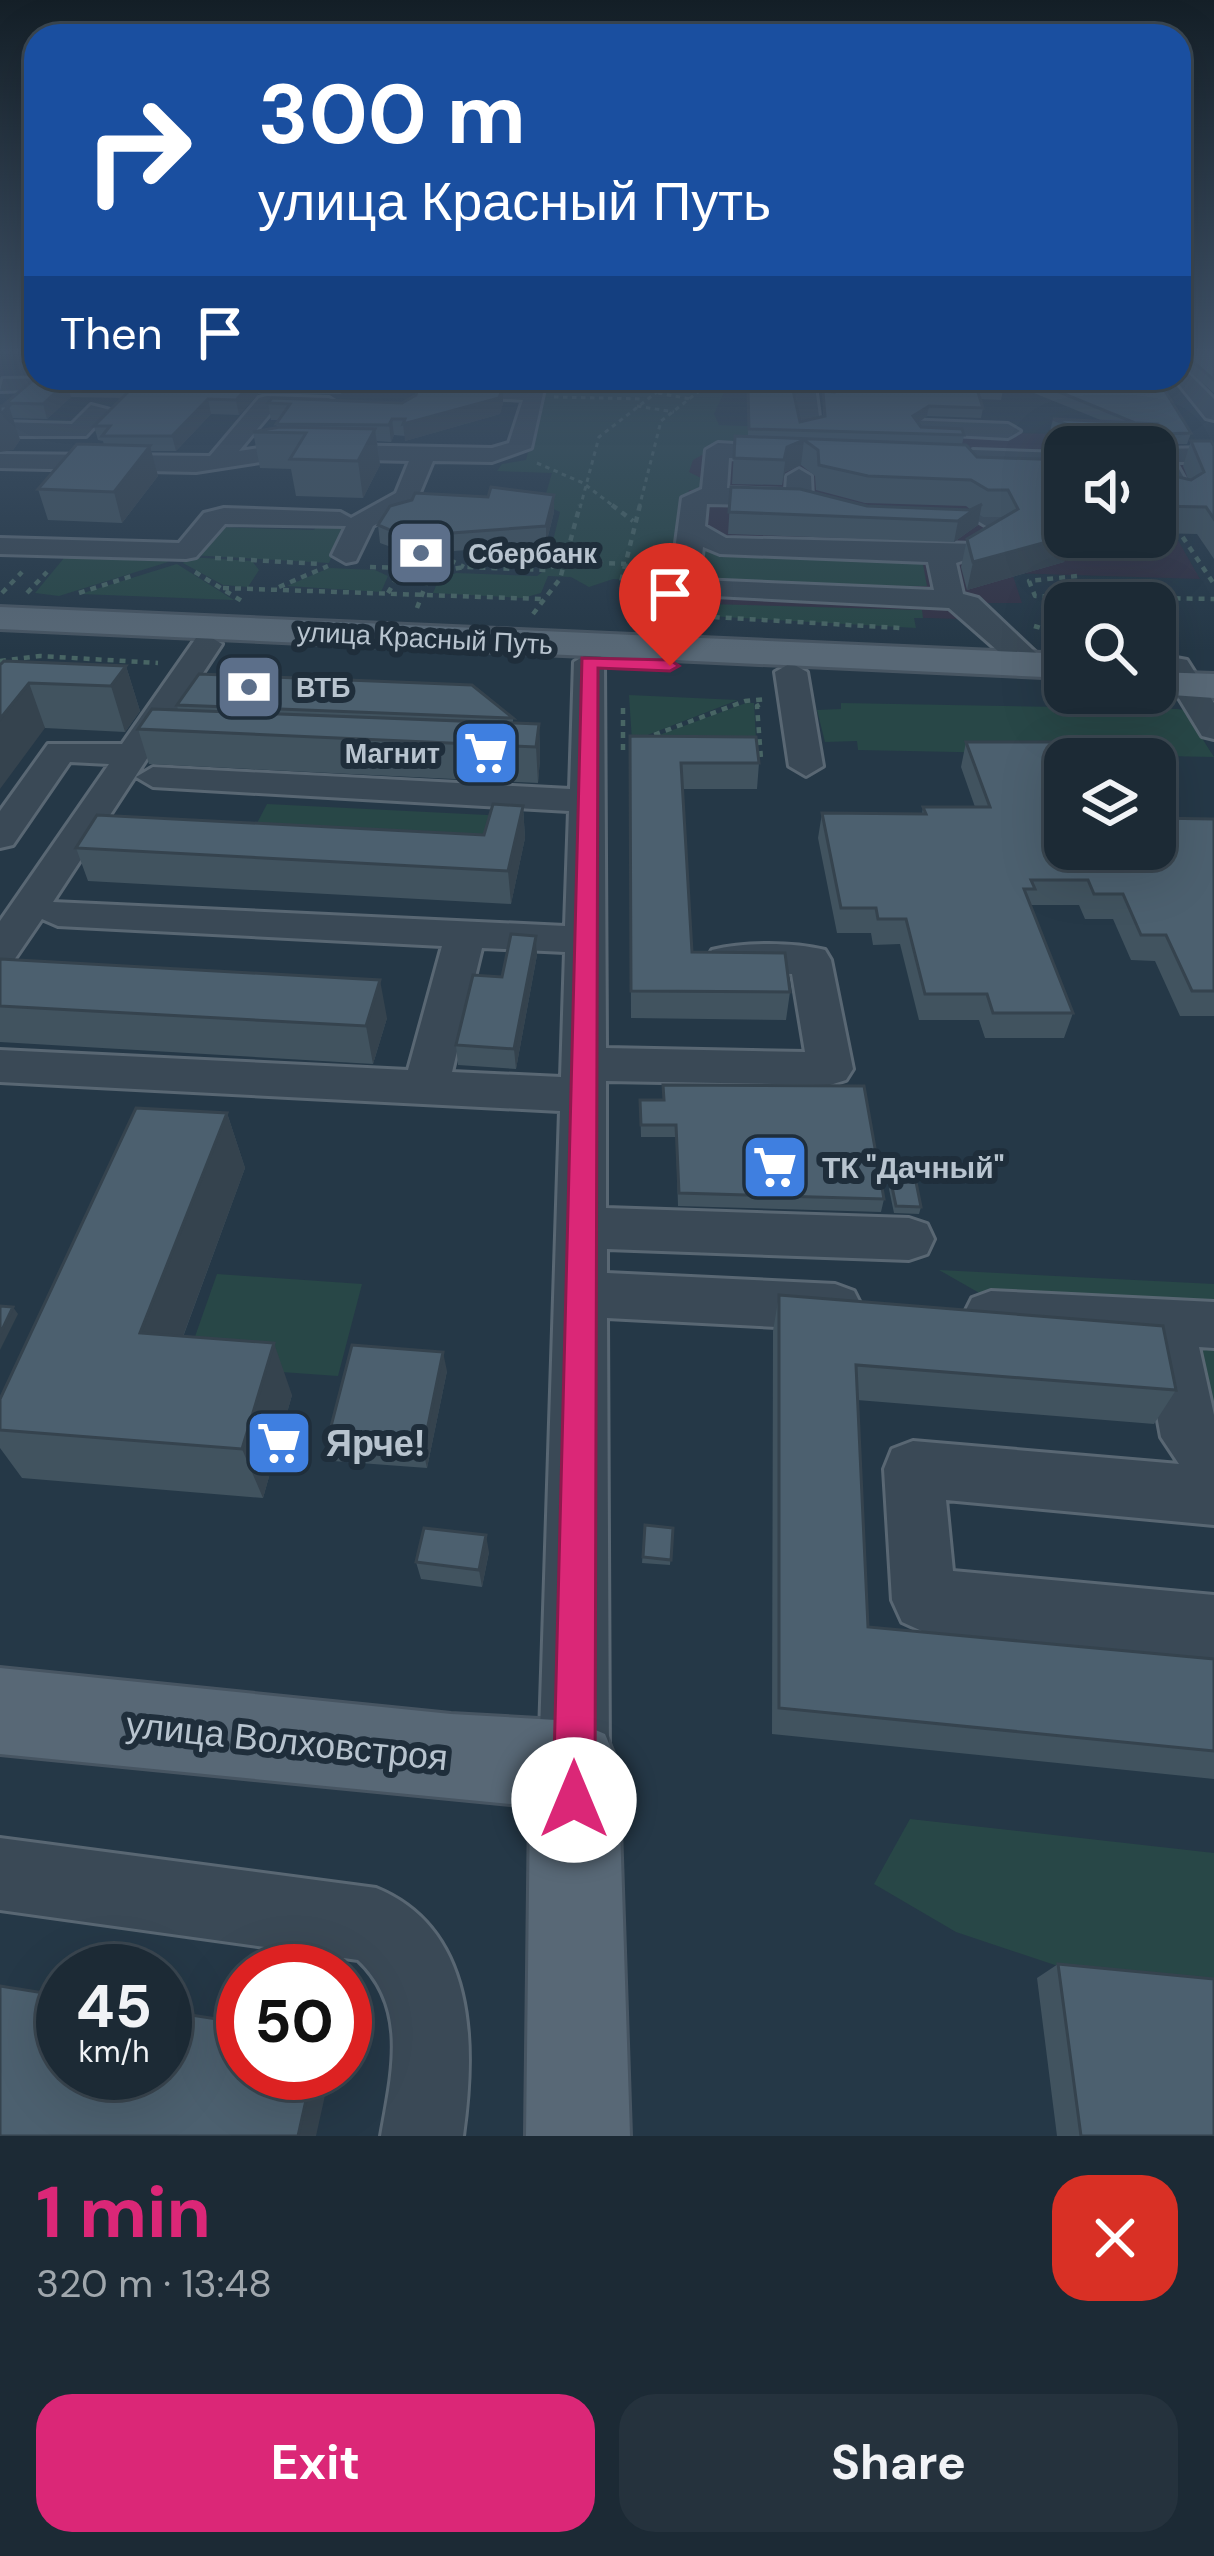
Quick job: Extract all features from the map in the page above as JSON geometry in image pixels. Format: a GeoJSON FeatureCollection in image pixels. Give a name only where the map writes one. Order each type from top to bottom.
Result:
{"type":"FeatureCollection","features":[{"type":"Feature","properties":{"kind":"main road","name":"улица Красный Путь"},"geometry":{"type":"LineString","coordinates":[[0,618],[1044,670]]}},
{"type":"Feature","properties":{"kind":"main road","name":"улица Красный Путь"},"geometry":{"type":"LineString","coordinates":[[0,634],[200,655],[589,662],[784,686],[1044,672]]}},
{"type":"Feature","properties":{"kind":"main road","name":"улица Волховстроя"},"geometry":{"type":"LineString","coordinates":[[0,1711],[452,1758],[574,1765]]}},
{"type":"Feature","properties":{"kind":"main road"},"geometry":{"type":"LineString","coordinates":[[574,1765],[578,2136]]}},
{"type":"Feature","properties":{"kind":"street"},"geometry":{"type":"LineString","coordinates":[[213,475],[230,452]]}},
{"type":"Feature","properties":{"kind":"street"},"geometry":{"type":"LineString","coordinates":[[0,461],[213,475],[284,452]]}},
{"type":"Feature","properties":{"kind":"street"},"geometry":{"type":"LineString","coordinates":[[317,452],[513,452]]}},
{"type":"Feature","properties":{"kind":"street"},"geometry":{"type":"LineString","coordinates":[[717,452],[698,512],[684,588],[950,599],[968,604],[1044,663]]}},
{"type":"Feature","properties":{"kind":"street"},"geometry":{"type":"LineString","coordinates":[[771,452],[813,453]]}},
{"type":"Feature","properties":{"kind":"street"},"geometry":{"type":"LineString","coordinates":[[333,561],[362,521],[407,497],[424,454]]}},
{"type":"Feature","properties":{"kind":"street"},"geometry":{"type":"LineString","coordinates":[[1176,454],[1214,455]]}},
{"type":"Feature","properties":{"kind":"street"},"geometry":{"type":"LineString","coordinates":[[698,512],[720,546],[960,555],[994,533],[966,458],[1044,460]]}},
{"type":"Feature","properties":{"kind":"street"},"geometry":{"type":"LineString","coordinates":[[238,500],[250,465]]}},
{"type":"Feature","properties":{"kind":"street"},"geometry":{"type":"LineString","coordinates":[[1176,488],[1180,494]]}},
{"type":"Feature","properties":{"kind":"street"},"geometry":{"type":"LineString","coordinates":[[698,512],[806,493]]}},
{"type":"Feature","properties":{"kind":"street"},"geometry":{"type":"LineString","coordinates":[[0,546],[181,556],[213,519],[224,516],[340,520]]}},
{"type":"Feature","properties":{"kind":"street"},"geometry":{"type":"LineString","coordinates":[[940,554],[950,599]]}},
{"type":"Feature","properties":{"kind":"street"},"geometry":{"type":"LineString","coordinates":[[4,963],[145,754],[170,698],[200,655]]}},
{"type":"Feature","properties":{"kind":"street"},"geometry":{"type":"LineString","coordinates":[[574,1765],[587,801],[576,746],[589,662]]}},
{"type":"Feature","properties":{"kind":"street"},"geometry":{"type":"LineString","coordinates":[[1184,676],[1214,729]]}},
{"type":"Feature","properties":{"kind":"street"},"geometry":{"type":"LineString","coordinates":[[784,686],[806,766]]}},
{"type":"Feature","properties":{"kind":"street"},"geometry":{"type":"LineString","coordinates":[[80,694],[170,698]]}},
{"type":"Feature","properties":{"kind":"street"},"geometry":{"type":"LineString","coordinates":[[145,754],[196,730]]}},
{"type":"Feature","properties":{"kind":"street"},"geometry":{"type":"LineString","coordinates":[[0,837],[61,752],[145,754],[587,801]]}},
{"type":"Feature","properties":{"kind":"street"},"geometry":{"type":"LineString","coordinates":[[58,913],[585,940]]}},
{"type":"Feature","properties":{"kind":"street"},"geometry":{"type":"LineString","coordinates":[[427,1087],[465,935]]}},
{"type":"Feature","properties":{"kind":"street"},"geometry":{"type":"LineString","coordinates":[[0,1066],[427,1087],[830,1069],[810,960],[727,960]]}},
{"type":"Feature","properties":{"kind":"street"},"geometry":{"type":"LineString","coordinates":[[581,1228],[909,1240]]}},
{"type":"Feature","properties":{"kind":"street"},"geometry":{"type":"LineString","coordinates":[[580,1294],[1191,1323],[1190,1437],[1214,1459]]}},
{"type":"Feature","properties":{"kind":"street"},"geometry":{"type":"LineString","coordinates":[[1214,1496],[913,1469],[924,1600],[1214,1627]]}},
{"type":"Feature","properties":{"kind":"street"},"geometry":{"type":"LineString","coordinates":[[0,1874],[376,1925],[414,1966],[428,2019],[432,2079],[422,2136]]}},
{"type":"Feature","properties":{"kind":"path"},"geometry":{"type":"LineString","coordinates":[[513,452],[583,483],[634,521]]}},
{"type":"Feature","properties":{"kind":"path"},"geometry":{"type":"LineString","coordinates":[[529,614],[537,614],[542,599],[560,580],[594,452]]}},
{"type":"Feature","properties":{"kind":"path"},"geometry":{"type":"LineString","coordinates":[[650,452],[623,593],[662,630]]}},
{"type":"Feature","properties":{"kind":"path"},"geometry":{"type":"LineString","coordinates":[[1195,526],[1176,526],[1214,584]]}},
{"type":"Feature","properties":{"kind":"path"},"geometry":{"type":"LineString","coordinates":[[181,556],[254,609]]}},
{"type":"Feature","properties":{"kind":"path"},"geometry":{"type":"LineString","coordinates":[[79,592],[181,556],[333,561]]}},
{"type":"Feature","properties":{"kind":"path"},"geometry":{"type":"LineString","coordinates":[[450,560],[464,567]]}},
{"type":"Feature","properties":{"kind":"path"},"geometry":{"type":"LineString","coordinates":[[274,589],[333,561]]}},
{"type":"Feature","properties":{"kind":"path"},"geometry":{"type":"LineString","coordinates":[[417,608],[432,570],[546,569],[563,561],[626,564]]}},
{"type":"Feature","properties":{"kind":"path"},"geometry":{"type":"LineString","coordinates":[[388,593],[404,567],[393,568]]}},
{"type":"Feature","properties":{"kind":"path"},"geometry":{"type":"LineString","coordinates":[[1077,576],[1029,581],[1035,596],[1214,598]]}},
{"type":"Feature","properties":{"kind":"path"},"geometry":{"type":"LineString","coordinates":[[223,588],[542,599]]}},
{"type":"Feature","properties":{"kind":"path"},"geometry":{"type":"LineString","coordinates":[[1031,625],[1044,629]]}},
{"type":"Feature","properties":{"kind":"path"},"geometry":{"type":"LineString","coordinates":[[0,661],[40,656],[104,660],[200,655]]}},
{"type":"Feature","properties":{"kind":"path"},"geometry":{"type":"LineString","coordinates":[[80,694],[104,660]]}},
{"type":"Feature","properties":{"kind":"path"},"geometry":{"type":"LineString","coordinates":[[576,746],[625,746],[784,686]]}},
{"type":"Feature","properties":{"kind":"path"},"geometry":{"type":"LineString","coordinates":[[737,759],[760,760],[757,706],[784,686]]}},
{"type":"Feature","properties":{"kind":"shaded area"},"geometry":{"type":"Polygon","coordinates":[[[687,452],[1044,452],[1044,558],[1176,558],[1176,537],[1200,579],[1012,573],[1022,603],[987,603],[990,620],[703,611],[659,581],[689,490],[677,490],[687,452]]]}},
{"type":"Feature","properties":{"kind":"shaded area"},"geometry":{"type":"Polygon","coordinates":[[[1176,452],[1192,452],[1214,484],[1176,512],[1176,452]]]}},
{"type":"Feature","properties":{"kind":"green space"},"geometry":{"type":"Polygon","coordinates":[[[528,452],[708,452],[693,460],[689,472],[701,478],[702,490],[689,490],[676,588],[708,604],[922,610],[923,618],[914,618],[916,628],[689,615],[633,586],[633,580],[613,579],[589,587],[571,577],[548,576],[541,593],[523,598],[433,593],[438,581],[456,573],[537,576],[546,569],[560,512],[543,504],[552,473],[497,471],[502,464],[526,460],[528,452]]]}},
{"type":"Feature","properties":{"kind":"green space"},"geometry":{"type":"Polygon","coordinates":[[[318,523],[345,524],[329,563],[191,555],[214,527],[314,530],[318,523]]]}},
{"type":"Feature","properties":{"kind":"green space"},"geometry":{"type":"Polygon","coordinates":[[[698,538],[922,559],[927,586],[692,585],[698,538]]]}},
{"type":"Feature","properties":{"kind":"green space"},"geometry":{"type":"Polygon","coordinates":[[[188,557],[252,561],[259,570],[248,587],[223,585],[183,563],[188,557]]]}},
{"type":"Feature","properties":{"kind":"green space"},"geometry":{"type":"Polygon","coordinates":[[[64,558],[168,562],[59,596],[35,593],[64,558]]]}},
{"type":"Feature","properties":{"kind":"green space"},"geometry":{"type":"Polygon","coordinates":[[[177,564],[234,600],[80,594],[177,564]]]}},
{"type":"Feature","properties":{"kind":"green space"},"geometry":{"type":"Polygon","coordinates":[[[329,568],[375,570],[388,576],[381,592],[287,586],[329,568]]]}},
{"type":"Feature","properties":{"kind":"green space"},"geometry":{"type":"Polygon","coordinates":[[[629,695],[738,700],[632,741],[629,695]]]}},
{"type":"Feature","properties":{"kind":"green space"},"geometry":{"type":"Polygon","coordinates":[[[754,703],[757,756],[643,741],[754,703]]]}},
{"type":"Feature","properties":{"kind":"green space"},"geometry":{"type":"Polygon","coordinates":[[[841,703],[1044,707],[1044,714],[1176,714],[1176,710],[1184,710],[1214,757],[1176,756],[1176,738],[1044,738],[1044,754],[858,750],[857,741],[825,742],[817,710],[841,709],[841,703]]]}},
{"type":"Feature","properties":{"kind":"green space"},"geometry":{"type":"Polygon","coordinates":[[[267,804],[507,816],[502,837],[255,827],[267,804]]]}},
{"type":"Feature","properties":{"kind":"green space"},"geometry":{"type":"Polygon","coordinates":[[[939,1270],[1214,1284],[1214,1519],[1201,1515],[1171,1461],[1200,1419],[939,1270]]]}},
{"type":"Feature","properties":{"kind":"green space"},"geometry":{"type":"Polygon","coordinates":[[[217,1274],[362,1284],[338,1376],[185,1365],[217,1274]]]}},
{"type":"Feature","properties":{"kind":"green space"},"geometry":{"type":"Polygon","coordinates":[[[910,1819],[1214,1853],[1214,1996],[1121,1987],[956,1932],[874,1884],[910,1819]]]}},
{"type":"Feature","properties":{"kind":"building"},"geometry":{"type":"Polygon","coordinates":[[[70,452],[146,452],[114,492],[38,489],[70,452]]]}},
{"type":"Feature","properties":{"kind":"building"},"geometry":{"type":"Polygon","coordinates":[[[295,452],[363,452],[358,461],[290,459],[295,452]]]}},
{"type":"Feature","properties":{"kind":"building"},"geometry":{"type":"Polygon","coordinates":[[[734,452],[786,452],[784,460],[734,458],[734,452]]]}},
{"type":"Feature","properties":{"kind":"building"},"geometry":{"type":"Polygon","coordinates":[[[818,452],[972,452],[977,457],[1044,459],[1044,543],[973,562],[967,539],[1018,509],[1008,490],[988,490],[971,480],[868,476],[819,465],[818,452]]]}},
{"type":"Feature","properties":{"kind":"building"},"geometry":{"type":"Polygon","coordinates":[[[1195,452],[1214,452],[1214,519],[1206,507],[1176,506],[1176,474],[1191,480],[1204,472],[1195,452]]]}},
{"type":"Feature","properties":{"kind":"building"},"geometry":{"type":"Polygon","coordinates":[[[491,487],[554,495],[546,526],[452,533],[446,547],[390,549],[395,532],[378,525],[390,506],[412,500],[415,493],[488,497],[491,487]]]}},
{"type":"Feature","properties":{"kind":"building"},"geometry":{"type":"Polygon","coordinates":[[[731,487],[800,489],[867,506],[970,510],[982,504],[958,521],[729,512],[731,487]]]}},
{"type":"Feature","properties":{"kind":"building"},"geometry":{"type":"Polygon","coordinates":[[[4,661],[126,666],[111,686],[29,683],[0,719],[0,665],[4,661]]]}},
{"type":"Feature","properties":{"kind":"building"},"geometry":{"type":"Polygon","coordinates":[[[199,674],[472,685],[513,718],[177,705],[199,674]]]}},
{"type":"Feature","properties":{"kind":"building"},"geometry":{"type":"Polygon","coordinates":[[[152,709],[539,724],[536,747],[138,729],[152,709]]]}},
{"type":"Feature","properties":{"kind":"building"},"geometry":{"type":"Polygon","coordinates":[[[630,736],[756,737],[759,763],[681,763],[692,952],[785,953],[790,992],[631,991],[630,736]]]}},
{"type":"Feature","properties":{"kind":"building"},"geometry":{"type":"Polygon","coordinates":[[[966,742],[1044,742],[1044,870],[1176,870],[1176,818],[1214,819],[1214,991],[1192,991],[1166,935],[1141,935],[1123,894],[1094,894],[1088,880],[1031,880],[1035,889],[1024,889],[1073,1013],[993,1013],[987,994],[925,994],[906,919],[878,919],[876,908],[841,908],[822,813],[926,814],[923,807],[990,807],[966,742]]]}},
{"type":"Feature","properties":{"kind":"building"},"geometry":{"type":"Polygon","coordinates":[[[493,804],[523,806],[508,871],[76,848],[97,815],[484,835],[493,804]]]}},
{"type":"Feature","properties":{"kind":"building"},"geometry":{"type":"Polygon","coordinates":[[[511,934],[536,936],[514,1049],[456,1045],[473,975],[502,977],[511,934]]]}},
{"type":"Feature","properties":{"kind":"building"},"geometry":{"type":"Polygon","coordinates":[[[0,959],[380,980],[366,1026],[0,1006],[0,959]]]}},
{"type":"Feature","properties":{"kind":"building","name":"ТК \"Дачный\""},"geometry":{"type":"Polygon","coordinates":[[[663,1085],[864,1086],[884,1199],[679,1193],[676,1125],[641,1125],[640,1100],[664,1100],[663,1085]]]}},
{"type":"Feature","properties":{"kind":"building"},"geometry":{"type":"Polygon","coordinates":[[[136,1108],[227,1113],[140,1333],[274,1343],[242,1449],[0,1430],[0,1399],[136,1108]]]}},
{"type":"Feature","properties":{"kind":"building"},"geometry":{"type":"Polygon","coordinates":[[[891,1182],[916,1182],[921,1207],[896,1206],[891,1182]]]}},
{"type":"Feature","properties":{"kind":"building"},"geometry":{"type":"Polygon","coordinates":[[[779,1295],[1163,1326],[1176,1390],[856,1365],[868,1627],[1214,1659],[1214,1751],[779,1708],[779,1295]]]}},
{"type":"Feature","properties":{"kind":"building"},"geometry":{"type":"Polygon","coordinates":[[[0,1306],[13,1307],[0,1334],[0,1306]]]}},
{"type":"Feature","properties":{"kind":"building"},"geometry":{"type":"Polygon","coordinates":[[[352,1345],[443,1352],[423,1450],[327,1442],[352,1345]]]}},
{"type":"Feature","properties":{"kind":"building"},"geometry":{"type":"Polygon","coordinates":[[[645,1525],[673,1528],[671,1560],[643,1557],[645,1525]]]}},
{"type":"Feature","properties":{"kind":"building"},"geometry":{"type":"Polygon","coordinates":[[[424,1528],[486,1535],[479,1570],[416,1562],[424,1528]]]}},
{"type":"Feature","properties":{"kind":"building"},"geometry":{"type":"Polygon","coordinates":[[[1058,1964],[1214,1979],[1214,2136],[1081,2136],[1058,1964]]]}},
{"type":"Feature","properties":{"kind":"building"},"geometry":{"type":"Polygon","coordinates":[[[0,1986],[36,1992],[36,2100],[192,2100],[192,2015],[216,2019],[216,2100],[306,2100],[298,2136],[0,2136],[0,1986]]]}},
{"type":"Feature","properties":{"kind":"place","name":"Сбербанк"},"geometry":{"type":"Point","coordinates":[421,553]}},
{"type":"Feature","properties":{"kind":"place","name":"ВТБ"},"geometry":{"type":"Point","coordinates":[249,687]}},
{"type":"Feature","properties":{"kind":"place","name":"Магнит"},"geometry":{"type":"Point","coordinates":[486,753]}},
{"type":"Feature","properties":{"kind":"place","name":"ТК \"Дачный\""},"geometry":{"type":"Point","coordinates":[775,1167]}},
{"type":"Feature","properties":{"kind":"place","name":"Ярче!"},"geometry":{"type":"Point","coordinates":[279,1443]}},
{"type":"Feature","properties":{"kind":"route"},"geometry":{"type":"LineString","coordinates":[[574,1800],[589,662],[670,666]]}}]}
